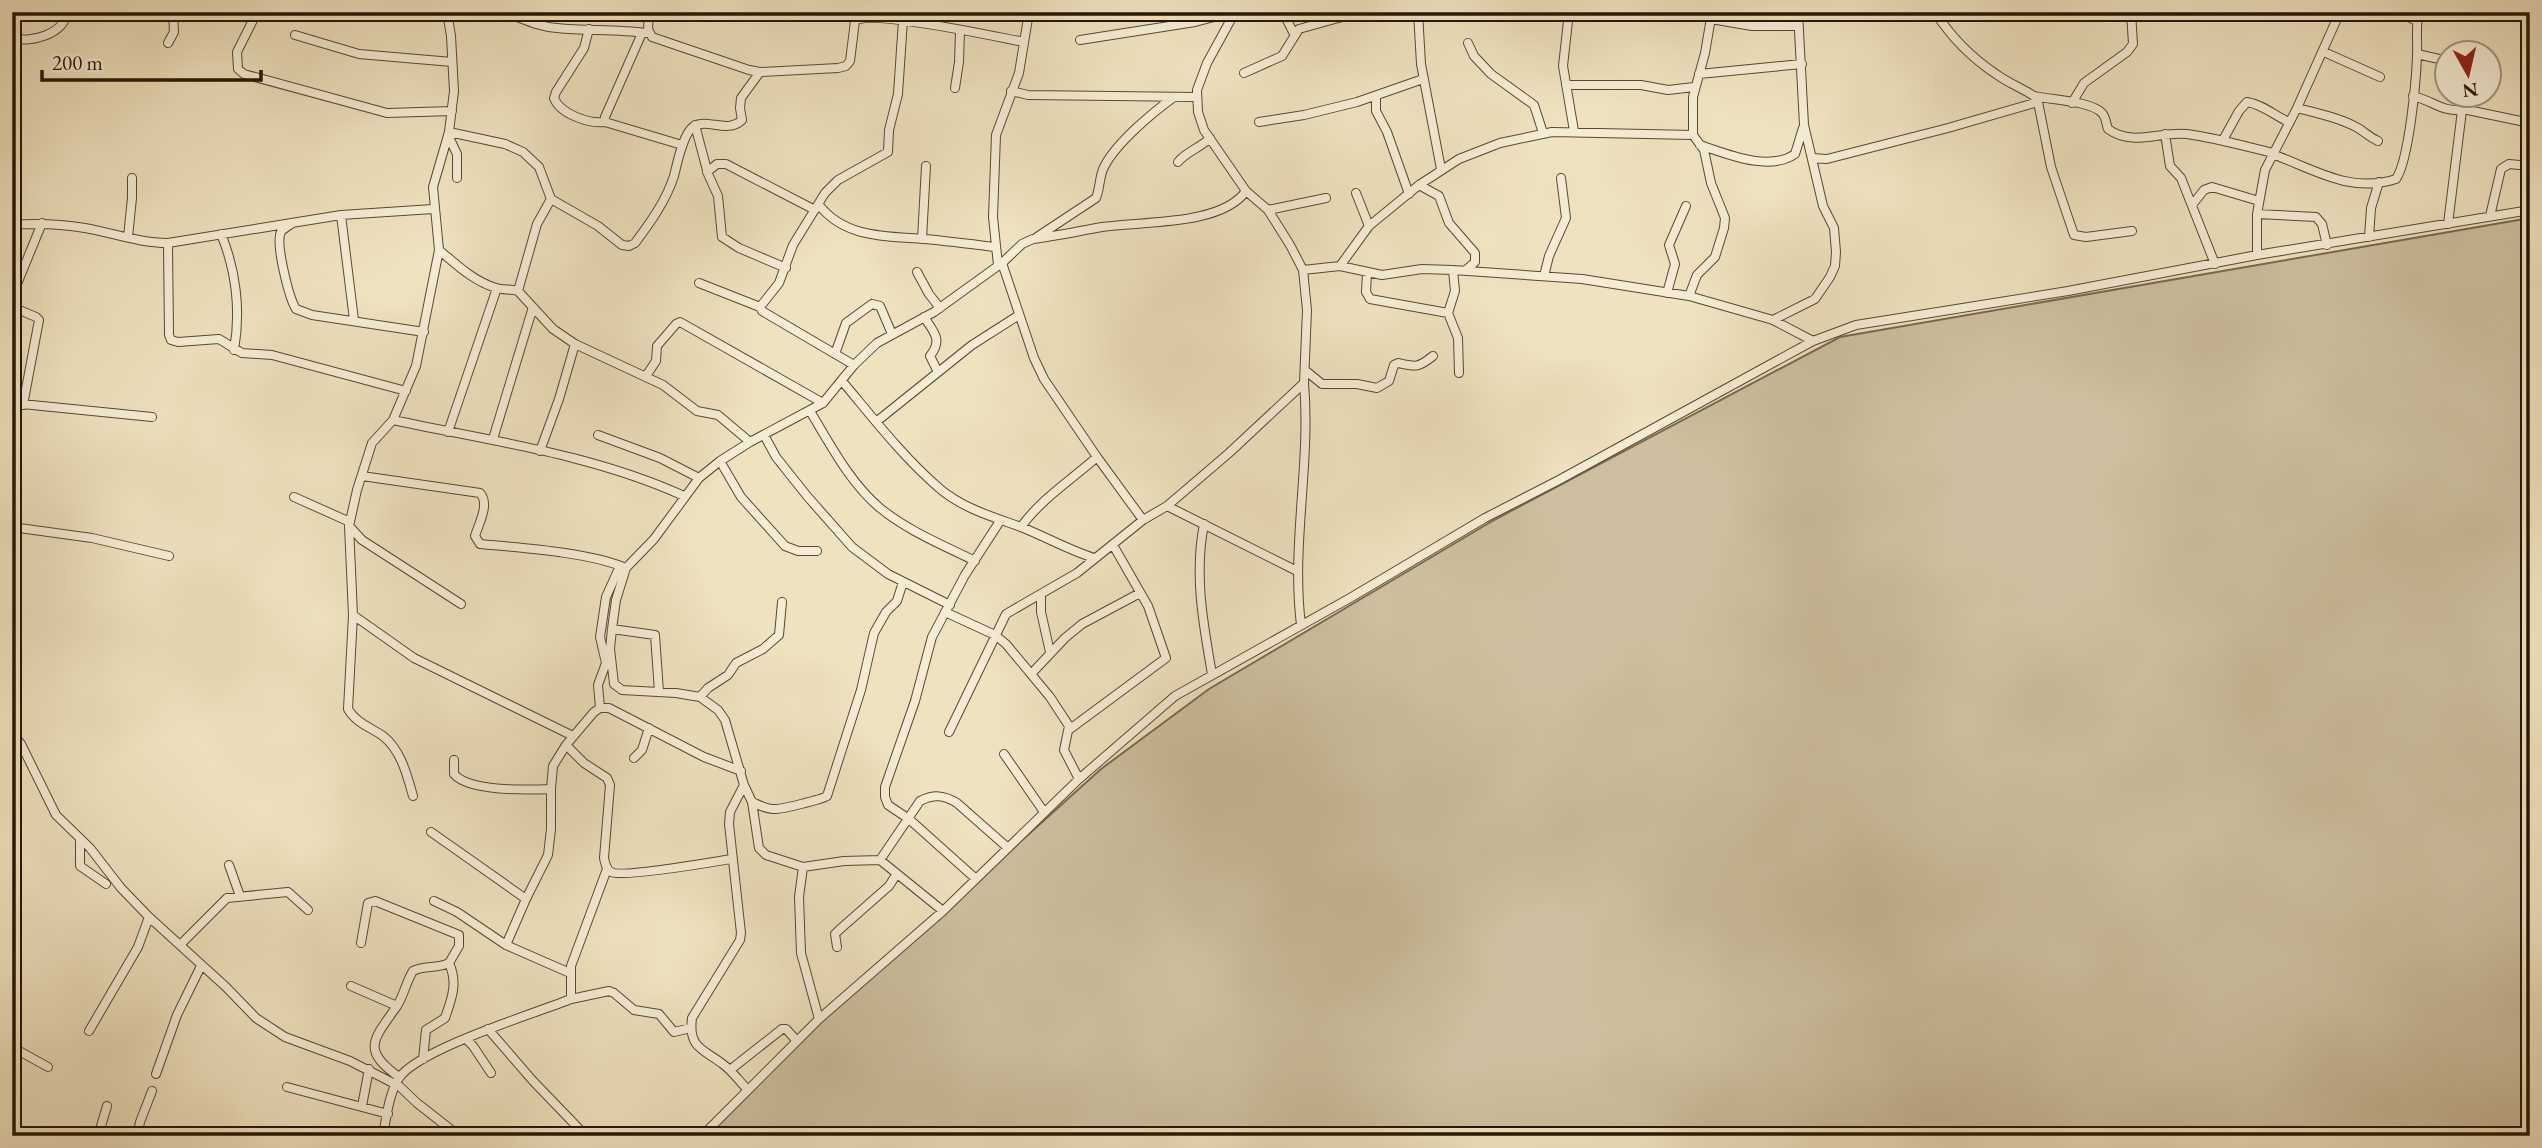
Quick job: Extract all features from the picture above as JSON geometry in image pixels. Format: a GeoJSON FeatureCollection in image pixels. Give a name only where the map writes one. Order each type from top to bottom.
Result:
{"type":"FeatureCollection","features":[{"type":"Feature","properties":{"kind":"street"},"geometry":{"type":"LineString","coordinates":[[12,37],[24,41],[45,35],[67,19],[67,12]]}},
{"type":"Feature","properties":{"kind":"street"},"geometry":{"type":"LineString","coordinates":[[168,43],[174,32],[173,12]]}},
{"type":"Feature","properties":{"kind":"street"},"geometry":{"type":"LineString","coordinates":[[257,12],[237,52],[238,69],[244,74],[387,113],[452,111]]}},
{"type":"Feature","properties":{"kind":"street"},"geometry":{"type":"LineString","coordinates":[[413,796],[391,743],[353,718],[348,709],[353,615],[349,524],[372,443],[393,420],[416,366],[424,332],[439,250],[433,187],[449,133],[452,111],[452,62],[447,13],[456,12]]}},
{"type":"Feature","properties":{"kind":"street"},"geometry":{"type":"LineString","coordinates":[[504,12],[544,26],[646,33],[683,48],[760,72],[846,66],[850,61],[855,21],[862,17],[889,15],[903,20],[1024,42]]}},
{"type":"Feature","properties":{"kind":"street"},"geometry":{"type":"LineString","coordinates":[[605,122],[646,33],[649,12]]}},
{"type":"Feature","properties":{"kind":"street"},"geometry":{"type":"LineString","coordinates":[[1029,12],[1019,73],[996,135],[994,247],[1044,379],[1143,520]]}},
{"type":"Feature","properties":{"kind":"street"},"geometry":{"type":"LineString","coordinates":[[1080,40],[1195,22],[1234,12]]}},
{"type":"Feature","properties":{"kind":"street"},"geometry":{"type":"LineString","coordinates":[[1234,12],[1207,63],[1196,97],[1200,121],[1210,138],[1246,191],[1268,211],[1303,270],[1307,310],[1304,383],[1307,438],[1297,571],[1301,625]]}},
{"type":"Feature","properties":{"kind":"street"},"geometry":{"type":"LineString","coordinates":[[1283,12],[1294,34]]}},
{"type":"Feature","properties":{"kind":"street"},"geometry":{"type":"LineString","coordinates":[[1244,73],[1282,56],[1290,47],[1294,34],[1308,24],[1360,12]]}},
{"type":"Feature","properties":{"kind":"street"},"geometry":{"type":"LineString","coordinates":[[1418,12],[1423,79],[1441,169]]}},
{"type":"Feature","properties":{"kind":"street"},"geometry":{"type":"LineString","coordinates":[[1569,12],[1564,48],[1566,85],[1574,131]]}},
{"type":"Feature","properties":{"kind":"street"},"geometry":{"type":"LineString","coordinates":[[1773,320],[1815,299],[1835,266],[1834,229],[1823,206],[1801,109],[1802,64],[1798,12]]}},
{"type":"Feature","properties":{"kind":"street"},"geometry":{"type":"LineString","coordinates":[[1935,12],[1945,27],[1972,55],[2036,99],[2051,167],[2074,235],[2086,237],[2132,231]]}},
{"type":"Feature","properties":{"kind":"street"},"geometry":{"type":"LineString","coordinates":[[2072,103],[2084,83],[2127,52],[2133,44],[2131,12]]}},
{"type":"Feature","properties":{"kind":"street"},"geometry":{"type":"LineString","coordinates":[[2257,255],[2257,214],[2265,170],[2324,52],[2340,12]]}},
{"type":"Feature","properties":{"kind":"street"},"geometry":{"type":"LineString","coordinates":[[1812,158],[1827,159],[2036,99],[2084,104],[2101,111],[2108,130],[2122,137],[2135,139],[2165,134],[2223,140],[2273,154],[2335,180],[2356,183],[2396,179],[2406,144],[2413,96],[2418,16],[2397,12]]}},
{"type":"Feature","properties":{"kind":"street"},"geometry":{"type":"LineString","coordinates":[[1689,296],[1697,275],[1715,257],[1725,218],[1711,183],[1704,150],[1693,135],[1694,87],[1712,16],[1752,26],[1798,26]]}},
{"type":"Feature","properties":{"kind":"street"},"geometry":{"type":"LineString","coordinates":[[760,307],[779,283],[793,245],[825,193],[838,180],[888,152],[889,130],[898,94],[903,20]]}},
{"type":"Feature","properties":{"kind":"street"},"geometry":{"type":"LineString","coordinates":[[589,29],[584,48],[556,92],[554,98],[560,107],[588,122],[605,122],[682,145]]}},
{"type":"Feature","properties":{"kind":"street"},"geometry":{"type":"LineString","coordinates":[[955,88],[960,31]]}},
{"type":"Feature","properties":{"kind":"street"},"geometry":{"type":"LineString","coordinates":[[295,35],[359,54],[452,62]]}},
{"type":"Feature","properties":{"kind":"street"},"geometry":{"type":"LineString","coordinates":[[1468,43],[1474,56],[1491,74],[1534,104],[1543,133]]}},
{"type":"Feature","properties":{"kind":"street"},"geometry":{"type":"LineString","coordinates":[[2324,52],[2380,77]]}},
{"type":"Feature","properties":{"kind":"street"},"geometry":{"type":"LineString","coordinates":[[2417,54],[2434,58]]}},
{"type":"Feature","properties":{"kind":"street"},"geometry":{"type":"LineString","coordinates":[[1699,74],[1802,64]]}},
{"type":"Feature","properties":{"kind":"street"},"geometry":{"type":"LineString","coordinates":[[695,125],[734,126],[739,123],[742,120],[741,98],[760,72]]}},
{"type":"Feature","properties":{"kind":"street"},"geometry":{"type":"LineString","coordinates":[[1259,122],[1304,115],[1376,96],[1423,79]]}},
{"type":"Feature","properties":{"kind":"street"},"geometry":{"type":"LineString","coordinates":[[1566,85],[1641,85],[1668,90],[1694,87]]}},
{"type":"Feature","properties":{"kind":"street"},"geometry":{"type":"LineString","coordinates":[[1012,91],[1028,95],[1196,97]]}},
{"type":"Feature","properties":{"kind":"street"},"geometry":{"type":"LineString","coordinates":[[1376,96],[1376,111],[1387,132],[1409,194]]}},
{"type":"Feature","properties":{"kind":"street"},"geometry":{"type":"LineString","coordinates":[[2413,96],[2447,111],[2463,109],[2530,122]]}},
{"type":"Feature","properties":{"kind":"street"},"geometry":{"type":"LineString","coordinates":[[600,708],[598,685],[606,663],[600,636],[606,597],[623,567],[667,523],[699,478],[750,442],[823,403],[854,365],[877,343],[940,308],[1023,244],[1096,198],[1104,167],[1114,154],[1153,112],[1174,97]]}},
{"type":"Feature","properties":{"kind":"street"},"geometry":{"type":"LineString","coordinates":[[2223,140],[2247,102],[2289,122]]}},
{"type":"Feature","properties":{"kind":"street"},"geometry":{"type":"LineString","coordinates":[[2297,108],[2360,129],[2365,135],[2378,141]]}},
{"type":"Feature","properties":{"kind":"street"},"geometry":{"type":"LineString","coordinates":[[2448,224],[2463,109]]}},
{"type":"Feature","properties":{"kind":"street"},"geometry":{"type":"LineString","coordinates":[[449,133],[505,144],[523,152],[539,167],[551,199],[629,246],[635,243],[667,195],[682,145],[695,125]]}},
{"type":"Feature","properties":{"kind":"street"},"geometry":{"type":"LineString","coordinates":[[695,125],[707,172],[718,195],[722,237],[770,263],[786,268]]}},
{"type":"Feature","properties":{"kind":"street"},"geometry":{"type":"LineString","coordinates":[[1700,145],[1746,159],[1774,161],[1795,154],[1804,125]]}},
{"type":"Feature","properties":{"kind":"street"},"geometry":{"type":"LineString","coordinates":[[1340,266],[1369,226],[1419,185],[1441,169],[1500,143],[1543,133],[1574,131],[1693,135]]}},
{"type":"Feature","properties":{"kind":"street"},"geometry":{"type":"LineString","coordinates":[[449,133],[456,149],[457,177]]}},
{"type":"Feature","properties":{"kind":"street"},"geometry":{"type":"LineString","coordinates":[[2165,134],[2170,166],[2181,178],[2215,264]]}},
{"type":"Feature","properties":{"kind":"street"},"geometry":{"type":"LineString","coordinates":[[1178,162],[1210,138]]}},
{"type":"Feature","properties":{"kind":"street"},"geometry":{"type":"LineString","coordinates":[[707,172],[717,164],[726,164],[817,208],[853,230],[868,235],[994,247]]}},
{"type":"Feature","properties":{"kind":"street"},"geometry":{"type":"LineString","coordinates":[[2490,216],[2501,169],[2509,164],[2530,166]]}},
{"type":"Feature","properties":{"kind":"street"},"geometry":{"type":"LineString","coordinates":[[922,239],[926,166]]}},
{"type":"Feature","properties":{"kind":"street"},"geometry":{"type":"LineString","coordinates":[[128,237],[131,178]]}},
{"type":"Feature","properties":{"kind":"street"},"geometry":{"type":"LineString","coordinates":[[1545,276],[1549,256],[1566,218],[1561,178]]}},
{"type":"Feature","properties":{"kind":"street"},"geometry":{"type":"LineString","coordinates":[[2369,237],[2371,208],[2379,182]]}},
{"type":"Feature","properties":{"kind":"street"},"geometry":{"type":"LineString","coordinates":[[1419,185],[1439,196],[1449,223],[1475,253],[1475,261],[1466,270]]}},
{"type":"Feature","properties":{"kind":"street"},"geometry":{"type":"LineString","coordinates":[[2192,205],[2204,190],[2212,187],[2259,201]]}},
{"type":"Feature","properties":{"kind":"street"},"geometry":{"type":"LineString","coordinates":[[1032,239],[1191,217],[1232,205],[1246,191]]}},
{"type":"Feature","properties":{"kind":"street"},"geometry":{"type":"LineString","coordinates":[[1356,193],[1369,226]]}},
{"type":"Feature","properties":{"kind":"street"},"geometry":{"type":"LineString","coordinates":[[1268,211],[1326,198]]}},
{"type":"Feature","properties":{"kind":"street"},"geometry":{"type":"LineString","coordinates":[[518,291],[537,224],[551,199]]}},
{"type":"Feature","properties":{"kind":"street"},"geometry":{"type":"LineString","coordinates":[[1667,293],[1675,264],[1670,245],[1686,206]]}},
{"type":"Feature","properties":{"kind":"street"},"geometry":{"type":"LineString","coordinates":[[12,225],[42,223],[85,228],[153,243],[168,243],[341,215],[433,209]]}},
{"type":"Feature","properties":{"kind":"street"},"geometry":{"type":"LineString","coordinates":[[702,1136],[819,1019],[943,911],[1079,779],[1175,696],[1485,518],[1813,341],[1831,332],[1856,325],[2068,291],[2257,255],[2530,210]]}},
{"type":"Feature","properties":{"kind":"street"},"geometry":{"type":"LineString","coordinates":[[2257,214],[2316,217],[2322,224],[2327,245]]}},
{"type":"Feature","properties":{"kind":"street"},"geometry":{"type":"LineString","coordinates":[[341,215],[354,320]]}},
{"type":"Feature","properties":{"kind":"street"},"geometry":{"type":"LineString","coordinates":[[293,222],[283,229],[280,236],[285,279],[296,309],[312,315],[424,332]]}},
{"type":"Feature","properties":{"kind":"street"},"geometry":{"type":"LineString","coordinates":[[23,405],[39,320],[17,309],[14,296],[42,223]]}},
{"type":"Feature","properties":{"kind":"street"},"geometry":{"type":"LineString","coordinates":[[221,234],[238,310],[234,350]]}},
{"type":"Feature","properties":{"kind":"street"},"geometry":{"type":"LineString","coordinates":[[168,243],[169,338],[178,342],[219,340],[242,354],[272,355],[406,391]]}},
{"type":"Feature","properties":{"kind":"street"},"geometry":{"type":"LineString","coordinates":[[439,250],[467,273],[497,288],[518,291],[552,330],[575,344],[646,376],[672,391],[697,411],[718,415],[750,442]]}},
{"type":"Feature","properties":{"kind":"street"},"geometry":{"type":"LineString","coordinates":[[1303,270],[1340,266],[1382,275],[1422,270],[1466,270],[1582,279],[1689,296],[1773,320],[1813,341]]}},
{"type":"Feature","properties":{"kind":"street"},"geometry":{"type":"LineString","coordinates":[[1453,270],[1454,292],[1448,313],[1458,338],[1458,373]]}},
{"type":"Feature","properties":{"kind":"street"},"geometry":{"type":"LineString","coordinates":[[917,272],[940,308]]}},
{"type":"Feature","properties":{"kind":"street"},"geometry":{"type":"LineString","coordinates":[[1367,273],[1366,292],[1370,299],[1448,313]]}},
{"type":"Feature","properties":{"kind":"street"},"geometry":{"type":"LineString","coordinates":[[699,283],[760,307],[762,312],[854,365]]}},
{"type":"Feature","properties":{"kind":"street"},"geometry":{"type":"LineString","coordinates":[[448,432],[497,288]]}},
{"type":"Feature","properties":{"kind":"street"},"geometry":{"type":"LineString","coordinates":[[835,354],[846,323],[872,304],[880,306],[892,334]]}},
{"type":"Feature","properties":{"kind":"street"},"geometry":{"type":"LineString","coordinates":[[493,439],[533,307]]}},
{"type":"Feature","properties":{"kind":"street"},"geometry":{"type":"LineString","coordinates":[[876,422],[991,332],[1019,315]]}},
{"type":"Feature","properties":{"kind":"street"},"geometry":{"type":"LineString","coordinates":[[924,317],[937,341],[930,356],[938,372]]}},
{"type":"Feature","properties":{"kind":"street"},"geometry":{"type":"LineString","coordinates":[[646,376],[656,361],[657,346],[680,323],[823,403]]}},
{"type":"Feature","properties":{"kind":"street"},"geometry":{"type":"LineString","coordinates":[[540,451],[575,344]]}},
{"type":"Feature","properties":{"kind":"street"},"geometry":{"type":"LineString","coordinates":[[1306,371],[1322,384],[1357,384],[1377,388],[1389,381],[1394,365],[1398,363],[1419,366],[1433,356]]}},
{"type":"Feature","properties":{"kind":"street"},"geometry":{"type":"LineString","coordinates":[[842,381],[876,422],[941,490],[1000,521],[1021,527],[1064,548],[1094,558]]}},
{"type":"Feature","properties":{"kind":"street"},"geometry":{"type":"LineString","coordinates":[[949,733],[1006,614],[1077,573],[1143,520],[1167,506],[1304,383]]}},
{"type":"Feature","properties":{"kind":"street"},"geometry":{"type":"LineString","coordinates":[[12,403],[152,417]]}},
{"type":"Feature","properties":{"kind":"street"},"geometry":{"type":"LineString","coordinates":[[810,411],[834,451],[879,507],[903,524],[975,561]]}},
{"type":"Feature","properties":{"kind":"street"},"geometry":{"type":"LineString","coordinates":[[393,420],[493,439],[624,472],[684,496]]}},
{"type":"Feature","properties":{"kind":"street"},"geometry":{"type":"LineString","coordinates":[[598,435],[660,458],[699,478]]}},
{"type":"Feature","properties":{"kind":"street"},"geometry":{"type":"LineString","coordinates":[[764,435],[792,477],[852,547],[870,563],[995,635],[1006,644],[1050,697],[1070,729]]}},
{"type":"Feature","properties":{"kind":"street"},"geometry":{"type":"LineString","coordinates":[[1021,527],[1041,503],[1070,482],[1097,457]]}},
{"type":"Feature","properties":{"kind":"street"},"geometry":{"type":"LineString","coordinates":[[720,461],[741,497],[785,546],[797,551],[817,551]]}},
{"type":"Feature","properties":{"kind":"street"},"geometry":{"type":"LineString","coordinates":[[362,476],[480,493],[485,497],[475,536],[480,544],[543,550],[623,567]]}},
{"type":"Feature","properties":{"kind":"street"},"geometry":{"type":"LineString","coordinates":[[295,497],[349,524],[372,547],[461,604]]}},
{"type":"Feature","properties":{"kind":"street"},"geometry":{"type":"LineString","coordinates":[[1167,506],[1297,571]]}},
{"type":"Feature","properties":{"kind":"street"},"geometry":{"type":"LineString","coordinates":[[976,879],[909,819],[888,805],[885,788],[915,701],[932,637],[1000,521]]}},
{"type":"Feature","properties":{"kind":"street"},"geometry":{"type":"LineString","coordinates":[[1204,524],[1199,547],[1198,579],[1212,674]]}},
{"type":"Feature","properties":{"kind":"street"},"geometry":{"type":"LineString","coordinates":[[12,527],[92,538],[169,556]]}},
{"type":"Feature","properties":{"kind":"street"},"geometry":{"type":"LineString","coordinates":[[1079,779],[1064,750],[1070,729],[1166,658],[1148,606],[1113,545]]}},
{"type":"Feature","properties":{"kind":"street"},"geometry":{"type":"LineString","coordinates":[[623,567],[610,649],[614,684],[622,690],[700,697],[718,710],[725,720],[744,785],[752,802],[759,848],[776,860],[803,867],[845,861],[880,860],[943,911]]}},
{"type":"Feature","properties":{"kind":"street"},"geometry":{"type":"LineString","coordinates":[[752,802],[776,810],[802,802],[822,800],[827,796],[861,690],[874,632],[886,611],[895,604],[903,582]]}},
{"type":"Feature","properties":{"kind":"street"},"geometry":{"type":"LineString","coordinates":[[1031,674],[1050,652],[1082,624],[1140,593]]}},
{"type":"Feature","properties":{"kind":"street"},"geometry":{"type":"LineString","coordinates":[[1041,594],[1041,612],[1050,652]]}},
{"type":"Feature","properties":{"kind":"street"},"geometry":{"type":"LineString","coordinates":[[700,697],[708,688],[728,675],[736,663],[764,649],[779,635],[782,601]]}},
{"type":"Feature","properties":{"kind":"street"},"geometry":{"type":"LineString","coordinates":[[353,615],[414,658],[573,736]]}},
{"type":"Feature","properties":{"kind":"street"},"geometry":{"type":"LineString","coordinates":[[612,629],[655,635],[659,692]]}},
{"type":"Feature","properties":{"kind":"street"},"geometry":{"type":"LineString","coordinates":[[506,945],[544,865],[550,845],[553,766],[573,736],[600,708],[609,708],[719,764],[741,771]]}},
{"type":"Feature","properties":{"kind":"street"},"geometry":{"type":"LineString","coordinates":[[634,758],[642,750],[649,728]]}},
{"type":"Feature","properties":{"kind":"street"},"geometry":{"type":"LineString","coordinates":[[12,733],[21,744],[56,815],[149,917],[256,1018],[271,1030],[397,1081]]}},
{"type":"Feature","properties":{"kind":"street"},"geometry":{"type":"LineString","coordinates":[[566,745],[584,763],[607,778],[610,785],[604,858],[607,869],[576,951],[570,973],[571,999]]}},
{"type":"Feature","properties":{"kind":"street"},"geometry":{"type":"LineString","coordinates":[[1004,754],[1044,812]]}},
{"type":"Feature","properties":{"kind":"street"},"geometry":{"type":"LineString","coordinates":[[454,760],[454,774],[464,782],[486,787],[551,789]]}},
{"type":"Feature","properties":{"kind":"street"},"geometry":{"type":"LineString","coordinates":[[744,785],[730,812],[729,824],[740,940],[692,1018],[691,1028],[697,1046],[730,1070],[748,1090]]}},
{"type":"Feature","properties":{"kind":"street"},"geometry":{"type":"LineString","coordinates":[[880,860],[920,801],[931,796],[948,798],[1008,848]]}},
{"type":"Feature","properties":{"kind":"street"},"geometry":{"type":"LineString","coordinates":[[431,832],[526,899]]}},
{"type":"Feature","properties":{"kind":"street"},"geometry":{"type":"LineString","coordinates":[[80,839],[80,866],[106,884]]}},
{"type":"Feature","properties":{"kind":"street"},"geometry":{"type":"LineString","coordinates":[[607,869],[614,873],[628,873],[731,859]]}},
{"type":"Feature","properties":{"kind":"street"},"geometry":{"type":"LineString","coordinates":[[229,865],[240,896]]}},
{"type":"Feature","properties":{"kind":"street"},"geometry":{"type":"LineString","coordinates":[[803,867],[799,897],[801,953],[819,1019]]}},
{"type":"Feature","properties":{"kind":"street"},"geometry":{"type":"LineString","coordinates":[[837,947],[835,934],[889,886],[896,875]]}},
{"type":"Feature","properties":{"kind":"street"},"geometry":{"type":"LineString","coordinates":[[180,944],[221,901],[240,896],[288,892],[308,910]]}},
{"type":"Feature","properties":{"kind":"street"},"geometry":{"type":"LineString","coordinates":[[361,943],[368,903],[375,901],[458,933],[458,946],[449,963],[437,967],[420,967],[413,971],[397,1006],[389,1014],[374,1045],[376,1058],[380,1063],[417,1103],[458,1136]]}},
{"type":"Feature","properties":{"kind":"street"},"geometry":{"type":"LineString","coordinates":[[434,901],[457,912],[506,945],[570,973]]}},
{"type":"Feature","properties":{"kind":"street"},"geometry":{"type":"LineString","coordinates":[[89,1031],[138,947],[149,917]]}},
{"type":"Feature","properties":{"kind":"street"},"geometry":{"type":"LineString","coordinates":[[423,1059],[426,1030],[445,1018],[454,989],[454,974],[449,963]]}},
{"type":"Feature","properties":{"kind":"street"},"geometry":{"type":"LineString","coordinates":[[156,1074],[177,1016],[201,966]]}},
{"type":"Feature","properties":{"kind":"street"},"geometry":{"type":"LineString","coordinates":[[351,986],[397,1006]]}},
{"type":"Feature","properties":{"kind":"street"},"geometry":{"type":"LineString","coordinates":[[383,1136],[397,1081],[423,1059],[488,1029],[571,999],[609,991],[634,1010],[659,1014],[674,1032],[691,1028]]}},
{"type":"Feature","properties":{"kind":"street"},"geometry":{"type":"LineString","coordinates":[[488,1029],[586,1136]]}},
{"type":"Feature","properties":{"kind":"street"},"geometry":{"type":"LineString","coordinates":[[730,1070],[782,1029],[786,1029],[797,1041]]}},
{"type":"Feature","properties":{"kind":"street"},"geometry":{"type":"LineString","coordinates":[[466,1039],[491,1073]]}},
{"type":"Feature","properties":{"kind":"street"},"geometry":{"type":"LineString","coordinates":[[12,1047],[48,1067]]}},
{"type":"Feature","properties":{"kind":"street"},"geometry":{"type":"LineString","coordinates":[[362,1106],[369,1069]]}},
{"type":"Feature","properties":{"kind":"street"},"geometry":{"type":"LineString","coordinates":[[287,1087],[388,1114]]}},
{"type":"Feature","properties":{"kind":"street"},"geometry":{"type":"LineString","coordinates":[[137,1136],[152,1091]]}},
{"type":"Feature","properties":{"kind":"street"},"geometry":{"type":"LineString","coordinates":[[97,1136],[107,1106]]}},
{"type":"Feature","properties":{"kind":"shaded area"},"geometry":{"type":"Polygon","coordinates":[[[2530,218],[2530,1136],[707,1136],[815,1027],[1101,769],[1209,689],[1494,520],[1840,337],[2530,218]]]}}]}
